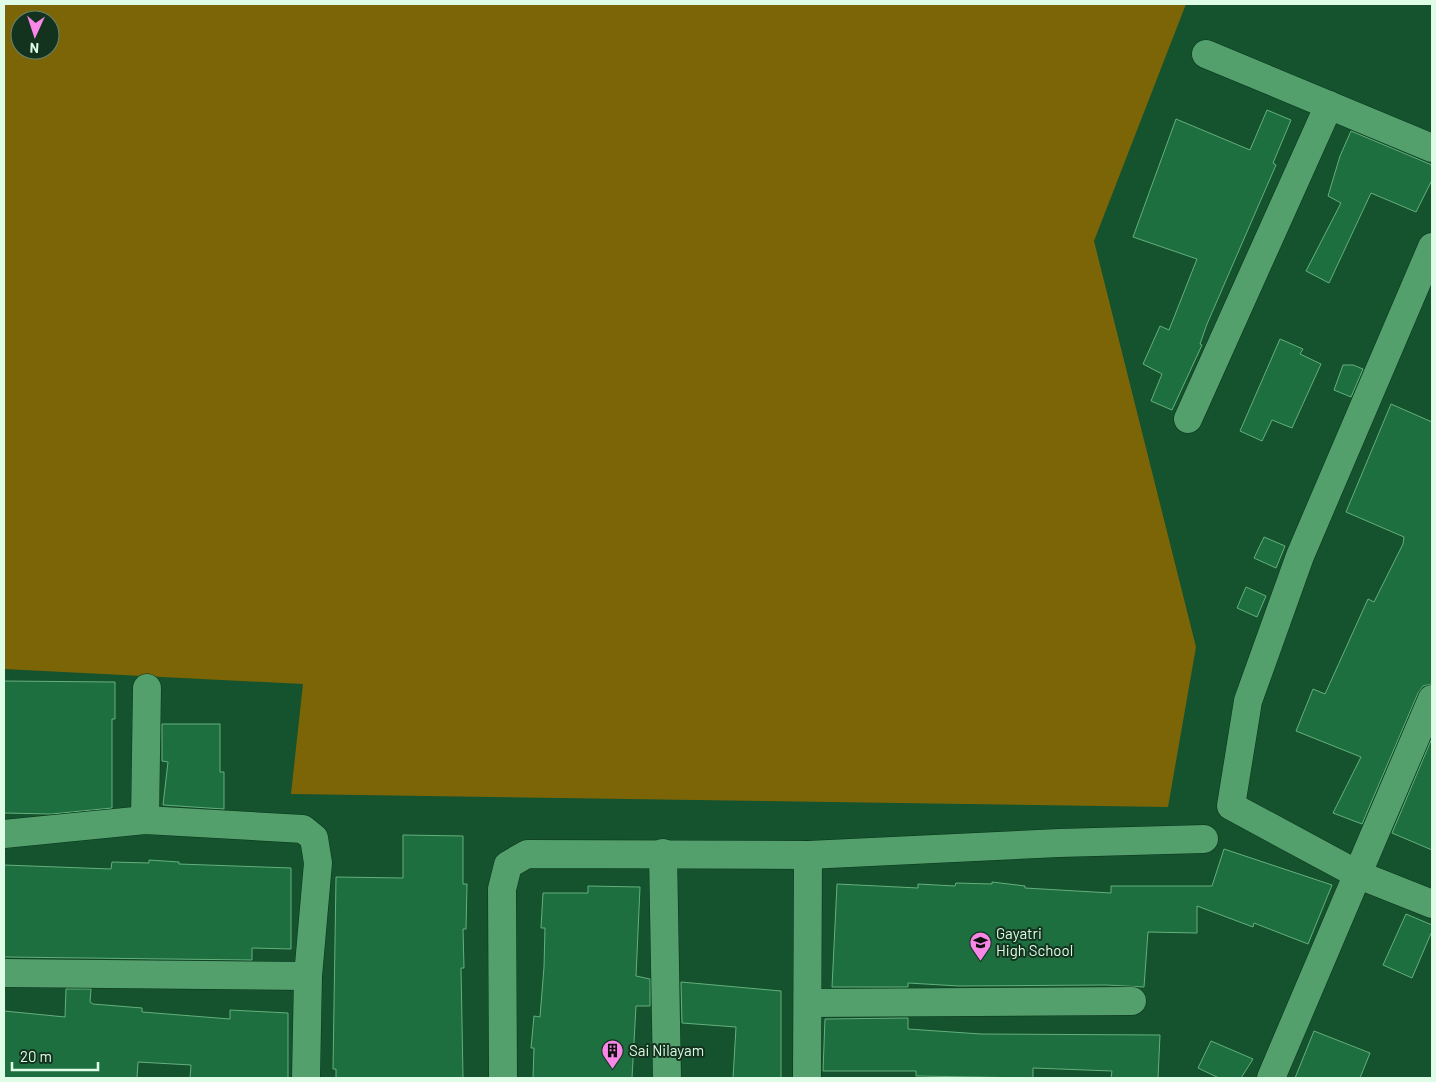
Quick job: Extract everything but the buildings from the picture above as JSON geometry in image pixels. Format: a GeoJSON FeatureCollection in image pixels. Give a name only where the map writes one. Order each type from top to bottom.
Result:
{"type":"FeatureCollection","features":[{"type":"Feature","properties":{"kind":"street"},"geometry":{"type":"LineString","coordinates":[[1206,54],[1432,148]]}},
{"type":"Feature","properties":{"kind":"street"},"geometry":{"type":"LineString","coordinates":[[1188,419],[1329,105]]}},
{"type":"Feature","properties":{"kind":"street"},"geometry":{"type":"LineString","coordinates":[[1432,247],[1300,556],[1248,701],[1231,806],[1359,874],[1432,904]]}},
{"type":"Feature","properties":{"kind":"street"},"geometry":{"type":"LineString","coordinates":[[145,820],[147,688]]}},
{"type":"Feature","properties":{"kind":"street"},"geometry":{"type":"LineString","coordinates":[[1271,1078],[1432,699]]}},
{"type":"Feature","properties":{"kind":"street"},"geometry":{"type":"LineString","coordinates":[[4,834],[145,820],[303,829],[314,838],[318,863],[308,976],[306,1078]]}},
{"type":"Feature","properties":{"kind":"street"},"geometry":{"type":"LineString","coordinates":[[503,1078],[502,889],[508,865],[527,854],[808,855],[1059,843],[1204,839]]}},
{"type":"Feature","properties":{"kind":"street"},"geometry":{"type":"LineString","coordinates":[[663,853],[667,1078]]}},
{"type":"Feature","properties":{"kind":"street"},"geometry":{"type":"LineString","coordinates":[[807,1078],[808,855]]}},
{"type":"Feature","properties":{"kind":"street"},"geometry":{"type":"LineString","coordinates":[[4,973],[308,976]]}},
{"type":"Feature","properties":{"kind":"street"},"geometry":{"type":"LineString","coordinates":[[808,1003],[1132,1001]]}},
{"type":"Feature","properties":{"kind":"shaded area"},"geometry":{"type":"Polygon","coordinates":[[[4,4],[1186,4],[1094,241],[1196,647],[1168,807],[291,794],[303,684],[4,669],[4,4]]]}},
{"type":"Feature","properties":{"kind":"place","name":"Gayatri High School"},"geometry":{"type":"Point","coordinates":[980,961]}},
{"type":"Feature","properties":{"kind":"place","name":"Sai Nilayam"},"geometry":{"type":"Point","coordinates":[613,1069]}}]}
